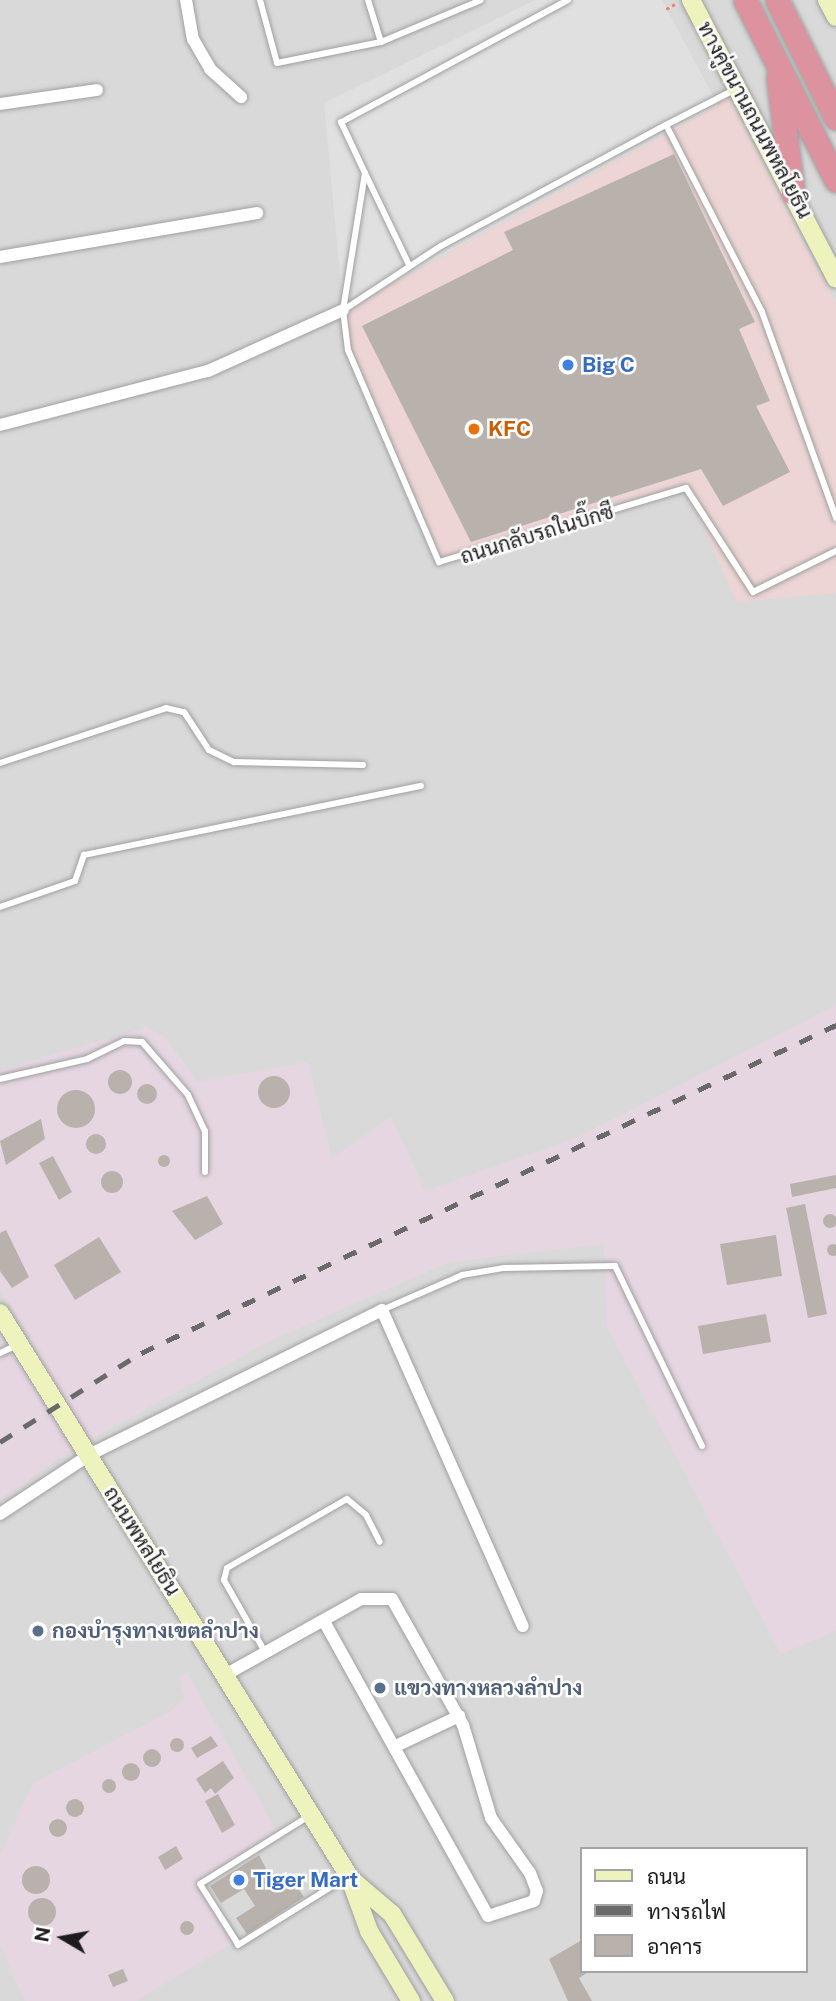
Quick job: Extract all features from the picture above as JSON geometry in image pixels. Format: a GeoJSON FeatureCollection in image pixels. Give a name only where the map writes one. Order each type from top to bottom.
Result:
{"type":"FeatureCollection","features":[{"type":"Feature","properties":{"kind":"highway"},"geometry":{"type":"LineString","coordinates":[[745,0],[836,180]]}},
{"type":"Feature","properties":{"kind":"highway"},"geometry":{"type":"LineString","coordinates":[[777,0],[836,118]]}},
{"type":"Feature","properties":{"kind":"highway"},"geometry":{"type":"LineString","coordinates":[[775,61],[793,193]]}},
{"type":"Feature","properties":{"kind":"main road","name":"ทางคู่ขนานถนนพหลโยธิน"},"geometry":{"type":"LineString","coordinates":[[691,0],[739,87],[836,279]]}},
{"type":"Feature","properties":{"kind":"main road"},"geometry":{"type":"LineString","coordinates":[[827,0],[836,17]]}},
{"type":"Feature","properties":{"kind":"main road","name":"ถนนพหลโยธิน"},"geometry":{"type":"LineString","coordinates":[[0,1313],[349,1876],[369,1931],[411,2001]]}},
{"type":"Feature","properties":{"kind":"main road","name":"ถนนพหลโยธิน"},"geometry":{"type":"LineString","coordinates":[[349,1876],[392,1914],[445,2001]]}},
{"type":"Feature","properties":{"kind":"street"},"geometry":{"type":"LineString","coordinates":[[186,0],[193,39],[210,69],[241,97]]}},
{"type":"Feature","properties":{"kind":"street"},"geometry":{"type":"LineString","coordinates":[[0,104],[97,90]]}},
{"type":"Feature","properties":{"kind":"street"},"geometry":{"type":"LineString","coordinates":[[0,257],[257,213]]}},
{"type":"Feature","properties":{"kind":"street"},"geometry":{"type":"LineString","coordinates":[[0,425],[208,371],[343,310]]}},
{"type":"Feature","properties":{"kind":"street"},"geometry":{"type":"LineString","coordinates":[[0,1514],[89,1455],[382,1310],[523,1626]]}},
{"type":"Feature","properties":{"kind":"street"},"geometry":{"type":"LineString","coordinates":[[225,1675],[362,1599],[392,1599],[459,1716],[479,1761],[491,1818],[536,1885],[537,1897],[527,1904],[488,1916],[398,1745],[324,1621]]}},
{"type":"Feature","properties":{"kind":"street"},"geometry":{"type":"LineString","coordinates":[[398,1745],[459,1716]]}},
{"type":"Feature","properties":{"kind":"lane"},"geometry":{"type":"LineString","coordinates":[[260,0],[277,63],[381,42],[481,0]]}},
{"type":"Feature","properties":{"kind":"lane"},"geometry":{"type":"LineString","coordinates":[[368,0],[381,42]]}},
{"type":"Feature","properties":{"kind":"lane"},"geometry":{"type":"LineString","coordinates":[[409,265],[341,122],[568,0]]}},
{"type":"Feature","properties":{"kind":"lane"},"geometry":{"type":"LineString","coordinates":[[343,310],[409,265],[739,87]]}},
{"type":"Feature","properties":{"kind":"lane"},"geometry":{"type":"LineString","coordinates":[[666,125],[762,312],[836,518]]}},
{"type":"Feature","properties":{"kind":"lane"},"geometry":{"type":"LineString","coordinates":[[343,310],[365,173]]}},
{"type":"Feature","properties":{"kind":"lane","name":"ถนนกลับรถในบิ๊กซี"},"geometry":{"type":"LineString","coordinates":[[343,310],[348,350],[439,562],[686,488],[752,592],[836,551]]}},
{"type":"Feature","properties":{"kind":"lane"},"geometry":{"type":"LineString","coordinates":[[0,763],[166,708],[184,712],[209,750],[234,762],[363,765]]}},
{"type":"Feature","properties":{"kind":"lane"},"geometry":{"type":"LineString","coordinates":[[0,907],[75,881],[85,855],[421,786]]}},
{"type":"Feature","properties":{"kind":"lane"},"geometry":{"type":"LineString","coordinates":[[0,1079],[87,1059],[124,1041],[142,1042],[188,1096],[205,1131],[205,1172]]}},
{"type":"Feature","properties":{"kind":"lane"},"geometry":{"type":"LineString","coordinates":[[382,1310],[462,1275],[504,1268],[615,1266],[702,1446]]}},
{"type":"Feature","properties":{"kind":"lane"},"geometry":{"type":"LineString","coordinates":[[0,1353],[19,1344]]}},
{"type":"Feature","properties":{"kind":"lane"},"geometry":{"type":"LineString","coordinates":[[265,1652],[224,1580],[227,1568],[347,1499],[366,1515],[380,1542]]}},
{"type":"Feature","properties":{"kind":"lane"},"geometry":{"type":"LineString","coordinates":[[311,1815],[200,1884],[238,1945],[349,1876]]}},
{"type":"Feature","properties":{"kind":"shaded area"},"geometry":{"type":"Polygon","coordinates":[[[0,0],[836,0],[836,2001],[0,2001],[0,0]]]}},
{"type":"Feature","properties":{"kind":"shaded area"},"geometry":{"type":"Polygon","coordinates":[[[535,0],[662,0],[718,105],[343,310],[324,103],[535,0]]]}},
{"type":"Feature","properties":{"kind":"shaded area","name":"Big C"},"geometry":{"type":"Polygon","coordinates":[[[725,91],[836,303],[836,593],[737,602],[686,488],[439,562],[348,350],[343,311],[718,105],[725,91]]]}},
{"type":"Feature","properties":{"kind":"shaded area"},"geometry":{"type":"Polygon","coordinates":[[[836,1005],[836,1631],[781,1654],[607,1327],[604,1244],[449,1262],[268,1342],[68,1452],[0,1500],[0,1333],[7,1344],[30,1338],[0,1290],[0,1070],[147,1027],[166,1038],[197,1082],[308,1062],[332,1158],[391,1117],[425,1191],[578,1137],[836,1005]]]}},
{"type":"Feature","properties":{"kind":"shaded area"},"geometry":{"type":"Polygon","coordinates":[[[187,1673],[279,1835],[201,1884],[236,1941],[136,2001],[25,2001],[0,1944],[0,1855],[33,1783],[171,1711],[185,1698],[180,1677],[187,1673]]]}},
{"type":"Feature","properties":{"kind":"building","name":"Big C"},"geometry":{"type":"Polygon","coordinates":[[[674,154],[755,322],[739,329],[770,401],[756,406],[790,472],[723,506],[701,469],[471,542],[362,326],[513,250],[504,232],[674,154]]]}},
{"type":"Feature","properties":{"kind":"building"},"geometry":{"type":"Polygon","coordinates":[[[120,1070],[131,1077],[132,1082],[125,1093],[120,1094],[109,1087],[108,1082],[115,1071],[120,1070]]]}},
{"type":"Feature","properties":{"kind":"building"},"geometry":{"type":"Polygon","coordinates":[[[274,1076],[285,1081],[290,1092],[285,1103],[274,1108],[263,1103],[258,1092],[263,1081],[274,1076]]]}},
{"type":"Feature","properties":{"kind":"building"},"geometry":{"type":"Polygon","coordinates":[[[147,1084],[154,1087],[157,1094],[154,1101],[147,1104],[140,1101],[137,1094],[140,1087],[147,1084]]]}},
{"type":"Feature","properties":{"kind":"building"},"geometry":{"type":"Polygon","coordinates":[[[76,1090],[90,1095],[95,1109],[90,1123],[76,1128],[62,1123],[57,1109],[62,1095],[76,1090]]]}},
{"type":"Feature","properties":{"kind":"building"},"geometry":{"type":"Polygon","coordinates":[[[41,1119],[45,1139],[6,1165],[0,1141],[41,1119]]]}},
{"type":"Feature","properties":{"kind":"building"},"geometry":{"type":"Polygon","coordinates":[[[96,1134],[103,1137],[106,1144],[103,1151],[96,1154],[89,1151],[86,1144],[89,1137],[96,1134]]]}},
{"type":"Feature","properties":{"kind":"building"},"geometry":{"type":"Polygon","coordinates":[[[164,1155],[170,1161],[164,1167],[158,1161],[164,1155]]]}},
{"type":"Feature","properties":{"kind":"building"},"geometry":{"type":"Polygon","coordinates":[[[53,1156],[72,1192],[59,1200],[39,1163],[53,1156]]]}},
{"type":"Feature","properties":{"kind":"building"},"geometry":{"type":"Polygon","coordinates":[[[112,1171],[120,1174],[123,1182],[120,1190],[112,1193],[104,1190],[101,1182],[104,1174],[112,1171]]]}},
{"type":"Feature","properties":{"kind":"building"},"geometry":{"type":"Polygon","coordinates":[[[836,1175],[836,1188],[792,1197],[790,1184],[836,1175]]]}},
{"type":"Feature","properties":{"kind":"building"},"geometry":{"type":"Polygon","coordinates":[[[207,1196],[223,1224],[195,1240],[172,1211],[207,1196]]]}},
{"type":"Feature","properties":{"kind":"building"},"geometry":{"type":"Polygon","coordinates":[[[805,1204],[827,1314],[808,1318],[786,1208],[805,1204]]]}},
{"type":"Feature","properties":{"kind":"building"},"geometry":{"type":"Polygon","coordinates":[[[827,1214],[833,1214],[837,1221],[833,1228],[827,1228],[823,1224],[823,1218],[827,1214]]]}},
{"type":"Feature","properties":{"kind":"building"},"geometry":{"type":"Polygon","coordinates":[[[6,1230],[29,1277],[12,1288],[0,1271],[0,1233],[6,1230]]]}},
{"type":"Feature","properties":{"kind":"building"},"geometry":{"type":"Polygon","coordinates":[[[776,1235],[782,1276],[727,1285],[720,1244],[776,1235]]]}},
{"type":"Feature","properties":{"kind":"building"},"geometry":{"type":"Polygon","coordinates":[[[99,1237],[121,1272],[75,1300],[54,1265],[99,1237]]]}},
{"type":"Feature","properties":{"kind":"building"},"geometry":{"type":"Polygon","coordinates":[[[833,1244],[837,1246],[837,1254],[833,1256],[827,1250],[833,1244]]]}},
{"type":"Feature","properties":{"kind":"building"},"geometry":{"type":"Polygon","coordinates":[[[766,1314],[771,1342],[703,1354],[698,1326],[766,1314]]]}},
{"type":"Feature","properties":{"kind":"building"},"geometry":{"type":"Polygon","coordinates":[[[211,1736],[218,1746],[197,1758],[191,1748],[211,1736]]]}},
{"type":"Feature","properties":{"kind":"building"},"geometry":{"type":"Polygon","coordinates":[[[174,1738],[180,1738],[184,1745],[180,1752],[174,1752],[170,1748],[170,1742],[174,1738]]]}},
{"type":"Feature","properties":{"kind":"building"},"geometry":{"type":"Polygon","coordinates":[[[152,1749],[158,1752],[161,1758],[158,1764],[152,1767],[146,1764],[143,1758],[146,1752],[152,1749]]]}},
{"type":"Feature","properties":{"kind":"building"},"geometry":{"type":"Polygon","coordinates":[[[223,1761],[234,1778],[215,1794],[211,1788],[205,1793],[196,1779],[223,1761]]]}},
{"type":"Feature","properties":{"kind":"building"},"geometry":{"type":"Polygon","coordinates":[[[131,1763],[137,1766],[140,1772],[137,1778],[131,1781],[125,1778],[122,1772],[125,1766],[131,1763]]]}},
{"type":"Feature","properties":{"kind":"building"},"geometry":{"type":"Polygon","coordinates":[[[106,1779],[112,1779],[116,1786],[112,1793],[106,1793],[102,1789],[102,1783],[106,1779]]]}},
{"type":"Feature","properties":{"kind":"building"},"geometry":{"type":"Polygon","coordinates":[[[218,1794],[235,1825],[222,1833],[205,1801],[218,1794]]]}},
{"type":"Feature","properties":{"kind":"building"},"geometry":{"type":"Polygon","coordinates":[[[75,1799],[81,1802],[84,1808],[81,1814],[75,1817],[69,1814],[66,1808],[69,1802],[75,1799]]]}},
{"type":"Feature","properties":{"kind":"building"},"geometry":{"type":"Polygon","coordinates":[[[58,1819],[64,1822],[67,1828],[64,1834],[58,1837],[52,1834],[49,1828],[52,1822],[58,1819]]]}},
{"type":"Feature","properties":{"kind":"building"},"geometry":{"type":"Polygon","coordinates":[[[176,1846],[183,1859],[165,1870],[158,1857],[176,1846]]]}},
{"type":"Feature","properties":{"kind":"building"},"geometry":{"type":"Polygon","coordinates":[[[259,1855],[278,1892],[294,1882],[304,1897],[247,1934],[236,1918],[255,1906],[244,1889],[221,1903],[210,1886],[259,1855]]]}},
{"type":"Feature","properties":{"kind":"building"},"geometry":{"type":"Polygon","coordinates":[[[36,1866],[46,1870],[50,1880],[46,1890],[36,1894],[26,1890],[22,1880],[26,1870],[36,1866]]]}},
{"type":"Feature","properties":{"kind":"building"},"geometry":{"type":"Polygon","coordinates":[[[42,1898],[52,1902],[56,1912],[52,1922],[42,1926],[32,1922],[28,1912],[32,1902],[42,1898]]]}},
{"type":"Feature","properties":{"kind":"building"},"geometry":{"type":"Polygon","coordinates":[[[184,1921],[190,1921],[194,1928],[190,1935],[184,1935],[180,1931],[180,1925],[184,1921]]]}},
{"type":"Feature","properties":{"kind":"building"},"geometry":{"type":"Polygon","coordinates":[[[580,1941],[580,1973],[587,1973],[579,1978],[592,2001],[568,2001],[549,1959],[580,1941]]]}},
{"type":"Feature","properties":{"kind":"building"},"geometry":{"type":"Polygon","coordinates":[[[123,1969],[128,1981],[113,1987],[108,1975],[123,1969]]]}},
{"type":"Feature","properties":{"kind":"railway"},"geometry":{"type":"LineString","coordinates":[[0,1442],[141,1353],[836,1025]]}},
{"type":"Feature","properties":{"kind":"place","name":"Big C"},"geometry":{"type":"Point","coordinates":[568,365]}},
{"type":"Feature","properties":{"kind":"place","name":"KFC"},"geometry":{"type":"Point","coordinates":[474,429]}},
{"type":"Feature","properties":{"kind":"place","name":"กองบำรุงทางเขตลำปาง"},"geometry":{"type":"Point","coordinates":[38,1631]}},
{"type":"Feature","properties":{"kind":"place","name":"แขวงทางหลวงลำปาง"},"geometry":{"type":"Point","coordinates":[380,1688]}},
{"type":"Feature","properties":{"kind":"place","name":"Tiger Mart"},"geometry":{"type":"Point","coordinates":[239,1880]}}]}
